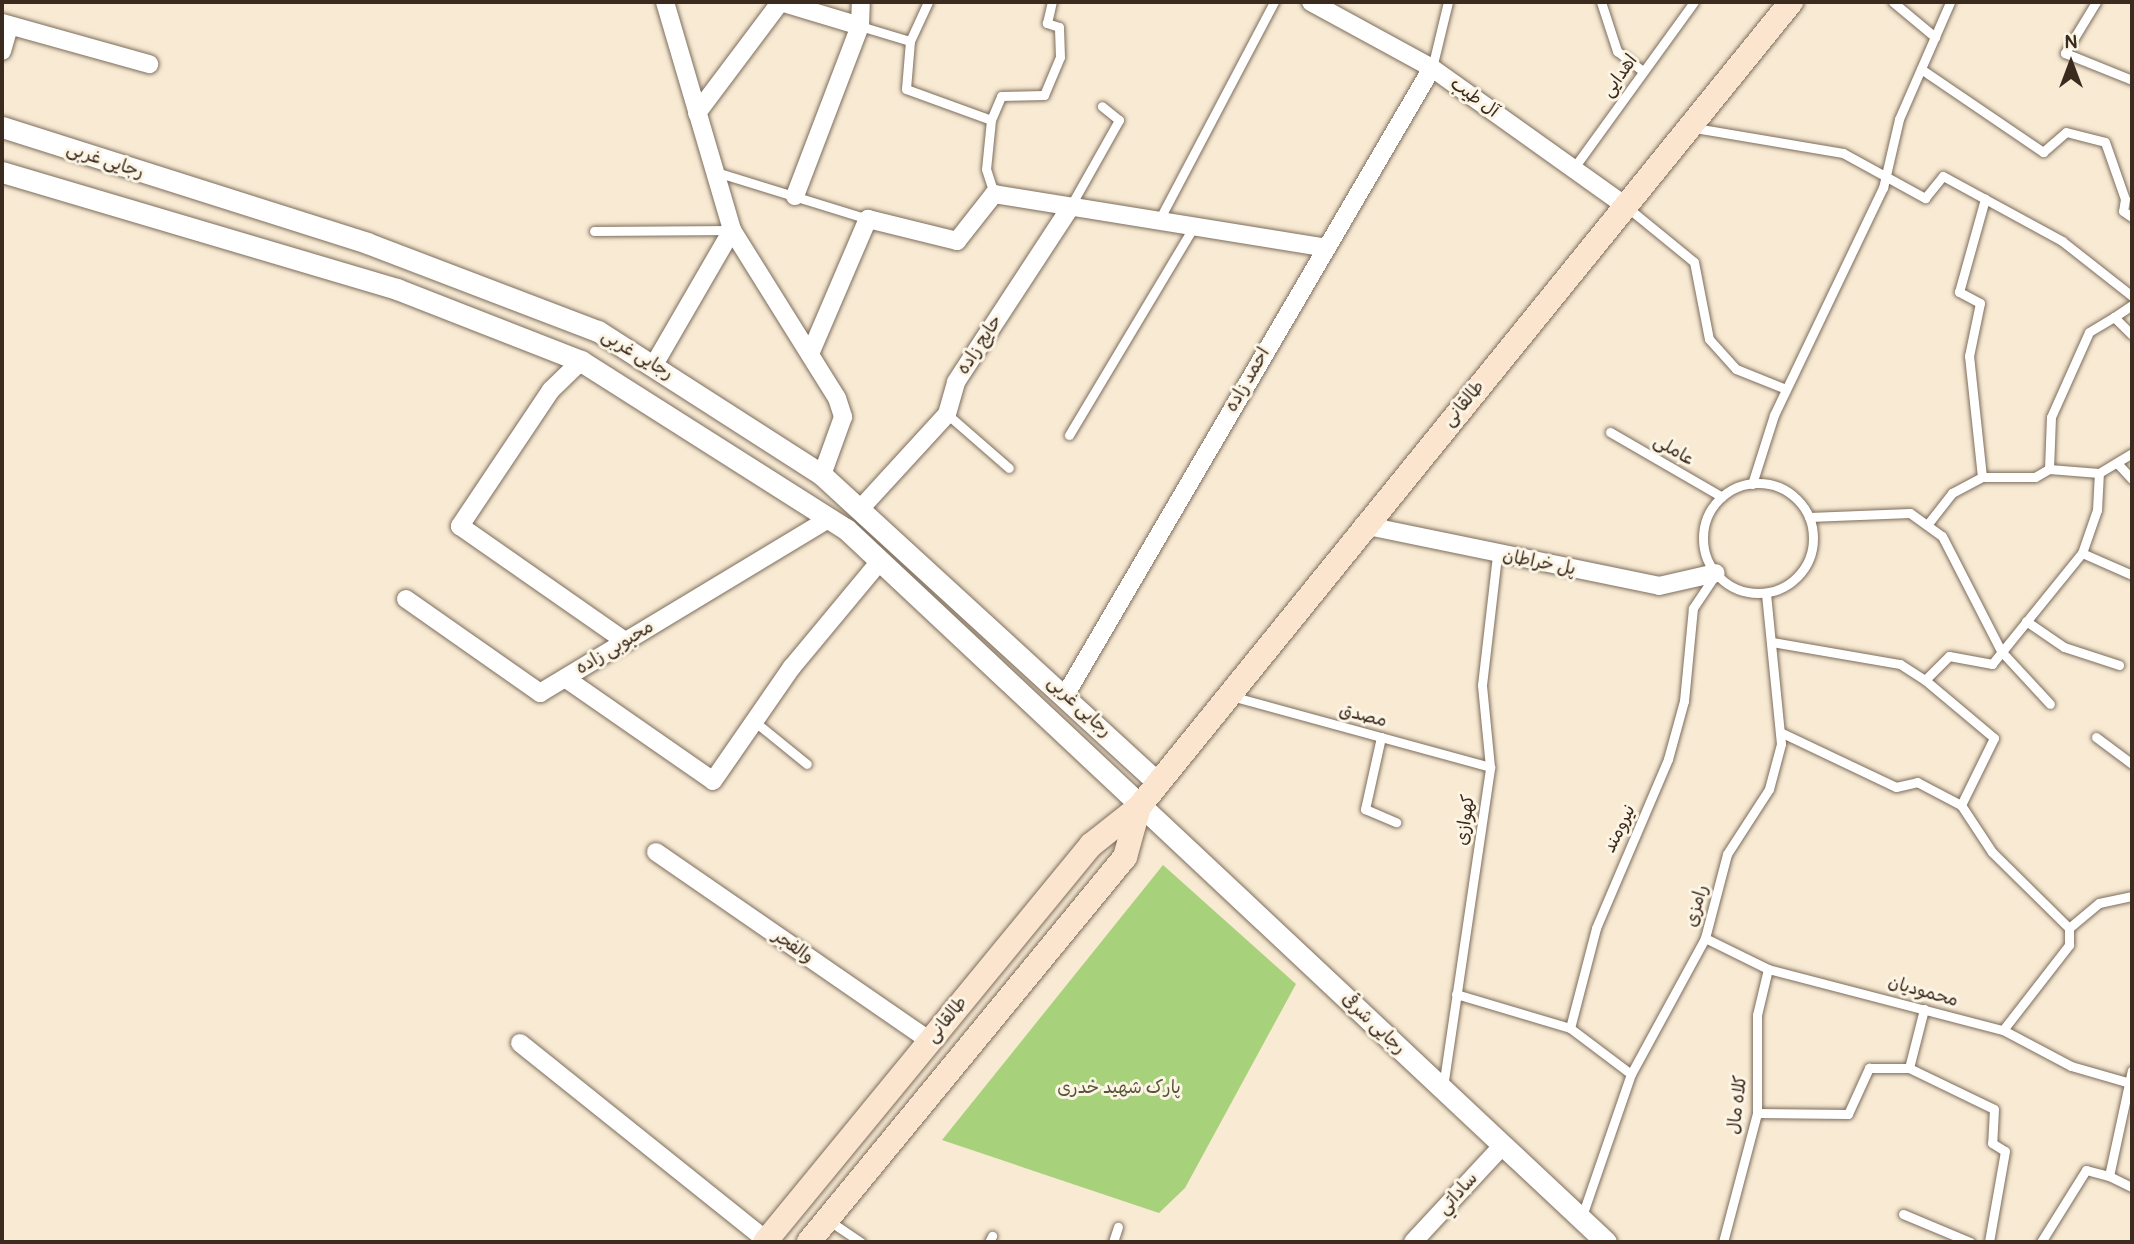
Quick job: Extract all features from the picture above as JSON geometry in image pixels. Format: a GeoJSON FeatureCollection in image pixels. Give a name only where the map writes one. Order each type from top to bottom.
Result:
{"type":"FeatureCollection","features":[{"type":"Feature","properties":{"kind":"main road","name":"طالقانی"},"geometry":{"type":"LineString","coordinates":[[765,1241],[1091,845],[1139,807],[1363,525],[1628,208],[1791,2]]}},
{"type":"Feature","properties":{"kind":"main road","name":"طالقانی"},"geometry":{"type":"LineString","coordinates":[[809,1242],[1125,858],[1139,807]]}},
{"type":"Feature","properties":{"kind":"street"},"geometry":{"type":"LineString","coordinates":[[665,2],[732,230],[810,354],[843,416],[822,475]]}},
{"type":"Feature","properties":{"kind":"street"},"geometry":{"type":"LineString","coordinates":[[795,196],[860,26],[861,2]]}},
{"type":"Feature","properties":{"kind":"street","name":"آل طیب"},"geometry":{"type":"LineString","coordinates":[[1311,2],[1432,68],[1628,208]]}},
{"type":"Feature","properties":{"kind":"street"},"geometry":{"type":"LineString","coordinates":[[697,113],[779,4],[860,26]]}},
{"type":"Feature","properties":{"kind":"street"},"geometry":{"type":"LineString","coordinates":[[2,51],[6,25],[149,65]]}},
{"type":"Feature","properties":{"kind":"street","name":"احمد زاده"},"geometry":{"type":"LineString","coordinates":[[1066,694],[1432,68]]}},
{"type":"Feature","properties":{"kind":"street","name":"رجایی غربی"},"geometry":{"type":"LineString","coordinates":[[2,127],[367,243],[598,331],[655,363],[822,475],[1066,694],[1158,783]]}},
{"type":"Feature","properties":{"kind":"street","name":"رجایی غربی"},"geometry":{"type":"LineString","coordinates":[[2,173],[397,289],[581,361],[830,518],[880,561],[1139,807]]}},
{"type":"Feature","properties":{"kind":"street"},"geometry":{"type":"LineString","coordinates":[[810,354],[867,219],[957,241],[994,194],[1069,209],[1326,248]]}},
{"type":"Feature","properties":{"kind":"street","name":"حایج زاده"},"geometry":{"type":"LineString","coordinates":[[861,508],[947,414],[956,382],[1069,209]]}},
{"type":"Feature","properties":{"kind":"street"},"geometry":{"type":"LineString","coordinates":[[655,363],[732,230]]}},
{"type":"Feature","properties":{"kind":"street"},"geometry":{"type":"LineString","coordinates":[[598,331],[581,361],[551,390],[460,526],[626,642]]}},
{"type":"Feature","properties":{"kind":"street","name":"محبوبی زاده"},"geometry":{"type":"LineString","coordinates":[[406,599],[540,693],[830,518]]}},
{"type":"Feature","properties":{"kind":"street","name":"پل خراطان"},"geometry":{"type":"LineString","coordinates":[[1363,525],[1497,555],[1659,586],[1716,573]]}},
{"type":"Feature","properties":{"kind":"street"},"geometry":{"type":"LineString","coordinates":[[565,678],[713,781],[754,721],[880,561]]}},
{"type":"Feature","properties":{"kind":"street","name":"رجایی شرقی"},"geometry":{"type":"LineString","coordinates":[[1139,807],[1503,1145],[1594,1234]]}},
{"type":"Feature","properties":{"kind":"street","name":"والفجر"},"geometry":{"type":"LineString","coordinates":[[656,852],[930,1041]]}},
{"type":"Feature","properties":{"kind":"street"},"geometry":{"type":"LineString","coordinates":[[520,1043],[765,1241]]}},
{"type":"Feature","properties":{"kind":"street","name":"ساداتي"},"geometry":{"type":"LineString","coordinates":[[1413,1242],[1503,1145]]}},
{"type":"Feature","properties":{"kind":"lane"},"geometry":{"type":"LineString","coordinates":[[928,2],[909,41],[906,89],[991,120]]}},
{"type":"Feature","properties":{"kind":"lane"},"geometry":{"type":"LineString","coordinates":[[994,194],[986,170],[991,120],[1001,96],[1044,95],[1060,57],[1059,27],[1047,23],[1052,2]]}},
{"type":"Feature","properties":{"kind":"lane"},"geometry":{"type":"LineString","coordinates":[[1158,222],[1274,2]]}},
{"type":"Feature","properties":{"kind":"lane"},"geometry":{"type":"LineString","coordinates":[[1432,68],[1448,2]]}},
{"type":"Feature","properties":{"kind":"lane"},"geometry":{"type":"LineString","coordinates":[[1601,2],[1617,51],[1643,71]]}},
{"type":"Feature","properties":{"kind":"lane","name":"اهدایی"},"geometry":{"type":"LineString","coordinates":[[1573,169],[1694,2]]}},
{"type":"Feature","properties":{"kind":"lane"},"geometry":{"type":"LineString","coordinates":[[1893,2],[1935,37]]}},
{"type":"Feature","properties":{"kind":"lane"},"geometry":{"type":"LineString","coordinates":[[1752,484],[1786,389],[1885,177],[1899,119],[1950,2]]}},
{"type":"Feature","properties":{"kind":"lane"},"geometry":{"type":"LineString","coordinates":[[2096,2],[2065,53],[2132,80]]}},
{"type":"Feature","properties":{"kind":"lane"},"geometry":{"type":"LineString","coordinates":[[860,26],[909,41]]}},
{"type":"Feature","properties":{"kind":"lane"},"geometry":{"type":"LineString","coordinates":[[1921,69],[2043,152],[2066,132],[2105,142],[2125,199],[2123,211],[2132,217]]}},
{"type":"Feature","properties":{"kind":"lane"},"geometry":{"type":"LineString","coordinates":[[1069,209],[1119,120],[1102,106]]}},
{"type":"Feature","properties":{"kind":"lane"},"geometry":{"type":"LineString","coordinates":[[1693,128],[1724,128],[1843,153],[1925,198],[1943,176],[2062,241],[2132,296]]}},
{"type":"Feature","properties":{"kind":"lane"},"geometry":{"type":"LineString","coordinates":[[715,172],[867,219]]}},
{"type":"Feature","properties":{"kind":"lane"},"geometry":{"type":"LineString","coordinates":[[1982,477],[1969,356],[1980,303],[1959,292],[1985,199]]}},
{"type":"Feature","properties":{"kind":"lane"},"geometry":{"type":"LineString","coordinates":[[1628,208],[1694,262],[1709,339],[1736,369],[1786,389]]}},
{"type":"Feature","properties":{"kind":"lane"},"geometry":{"type":"LineString","coordinates":[[1069,435],[1193,228]]}},
{"type":"Feature","properties":{"kind":"lane"},"geometry":{"type":"LineString","coordinates":[[594,231],[732,230]]}},
{"type":"Feature","properties":{"kind":"lane"},"geometry":{"type":"LineString","coordinates":[[2049,469],[2056,405],[2089,332],[2132,305]]}},
{"type":"Feature","properties":{"kind":"lane"},"geometry":{"type":"LineString","coordinates":[[2115,317],[2132,335]]}},
{"type":"Feature","properties":{"kind":"lane"},"geometry":{"type":"LineString","coordinates":[[947,414],[1009,468]]}},
{"type":"Feature","properties":{"kind":"lane","name":"عاملی"},"geometry":{"type":"LineString","coordinates":[[1610,432],[1722,497]]}},
{"type":"Feature","properties":{"kind":"lane"},"geometry":{"type":"LineString","coordinates":[[1927,525],[1952,493],[1982,477],[2035,477],[2049,469],[2099,473],[2132,453]]}},
{"type":"Feature","properties":{"kind":"lane"},"geometry":{"type":"LineString","coordinates":[[2117,463],[2132,479]]}},
{"type":"Feature","properties":{"kind":"lane"},"geometry":{"type":"LineString","coordinates":[[1926,680],[1949,656],[1992,664],[2082,553],[2097,510],[2099,473]]}},
{"type":"Feature","properties":{"kind":"lane"},"geometry":{"type":"LineString","coordinates":[[1752,484],[1786,491],[1809,517],[1814,533],[1806,565],[1796,579],[1766,593],[1730,585],[1716,573],[1703,542],[1705,526],[1722,497],[1752,484]]}},
{"type":"Feature","properties":{"kind":"lane"},"geometry":{"type":"LineString","coordinates":[[1809,517],[1910,513],[1942,536],[2001,651],[2050,705]]}},
{"type":"Feature","properties":{"kind":"lane"},"geometry":{"type":"LineString","coordinates":[[2082,553],[2132,575]]}},
{"type":"Feature","properties":{"kind":"lane","name":"کهوازی"},"geometry":{"type":"LineString","coordinates":[[1442,1089],[1489,767],[1482,685],[1497,555]]}},
{"type":"Feature","properties":{"kind":"lane","name":"نیرومند"},"geometry":{"type":"LineString","coordinates":[[1570,1028],[1609,891],[1668,759],[1688,678],[1693,608],[1716,573]]}},
{"type":"Feature","properties":{"kind":"lane","name":"رامزی"},"geometry":{"type":"LineString","coordinates":[[1594,1234],[1631,1074],[1705,938],[1727,854],[1769,789],[1780,732],[1766,593]]}},
{"type":"Feature","properties":{"kind":"lane"},"geometry":{"type":"LineString","coordinates":[[2026,621],[2064,647],[2119,665]]}},
{"type":"Feature","properties":{"kind":"lane"},"geometry":{"type":"LineString","coordinates":[[1772,642],[1900,664],[1926,680],[1994,738],[1961,805]]}},
{"type":"Feature","properties":{"kind":"lane","name":"مصدق"},"geometry":{"type":"LineString","coordinates":[[1227,695],[1489,767]]}},
{"type":"Feature","properties":{"kind":"lane"},"geometry":{"type":"LineString","coordinates":[[754,721],[807,764]]}},
{"type":"Feature","properties":{"kind":"lane"},"geometry":{"type":"LineString","coordinates":[[1780,732],[1896,787],[1917,782],[1961,805],[1992,852],[2070,928]]}},
{"type":"Feature","properties":{"kind":"lane"},"geometry":{"type":"LineString","coordinates":[[1381,737],[1366,808],[1396,822]]}},
{"type":"Feature","properties":{"kind":"lane"},"geometry":{"type":"LineString","coordinates":[[2096,737],[2132,764]]}},
{"type":"Feature","properties":{"kind":"lane"},"geometry":{"type":"LineString","coordinates":[[2003,1030],[2069,945],[2070,928],[2099,903],[2132,896]]}},
{"type":"Feature","properties":{"kind":"lane","name":"محمودیان"},"geometry":{"type":"LineString","coordinates":[[1705,938],[1768,969],[2003,1030],[2071,1066],[2130,1083]]}},
{"type":"Feature","properties":{"kind":"lane","name":"کلاه مال"},"geometry":{"type":"LineString","coordinates":[[1723,1242],[1757,1112],[1757,1015],[1768,969]]}},
{"type":"Feature","properties":{"kind":"lane"},"geometry":{"type":"LineString","coordinates":[[1456,994],[1570,1028],[1631,1074]]}},
{"type":"Feature","properties":{"kind":"lane"},"geometry":{"type":"LineString","coordinates":[[1909,1068],[1924,1010]]}},
{"type":"Feature","properties":{"kind":"lane"},"geometry":{"type":"LineString","coordinates":[[1757,1112],[1848,1114],[1869,1068],[1909,1068],[1994,1109],[1992,1143],[2005,1151],[1989,1242]]}},
{"type":"Feature","properties":{"kind":"lane"},"geometry":{"type":"LineString","coordinates":[[2109,1176],[2132,1070]]}},
{"type":"Feature","properties":{"kind":"lane"},"geometry":{"type":"LineString","coordinates":[[2041,1242],[2087,1170],[2109,1176],[2132,1187]]}},
{"type":"Feature","properties":{"kind":"lane"},"geometry":{"type":"LineString","coordinates":[[1903,1214],[1970,1242]]}},
{"type":"Feature","properties":{"kind":"lane"},"geometry":{"type":"LineString","coordinates":[[828,1220],[861,1242]]}},
{"type":"Feature","properties":{"kind":"lane"},"geometry":{"type":"LineString","coordinates":[[1113,1242],[1118,1227]]}},
{"type":"Feature","properties":{"kind":"green space","name":"پارک شهید خدری"},"geometry":{"type":"Polygon","coordinates":[[[1163,865],[1296,984],[1185,1188],[1159,1213],[942,1140],[1163,865]]]}}]}
